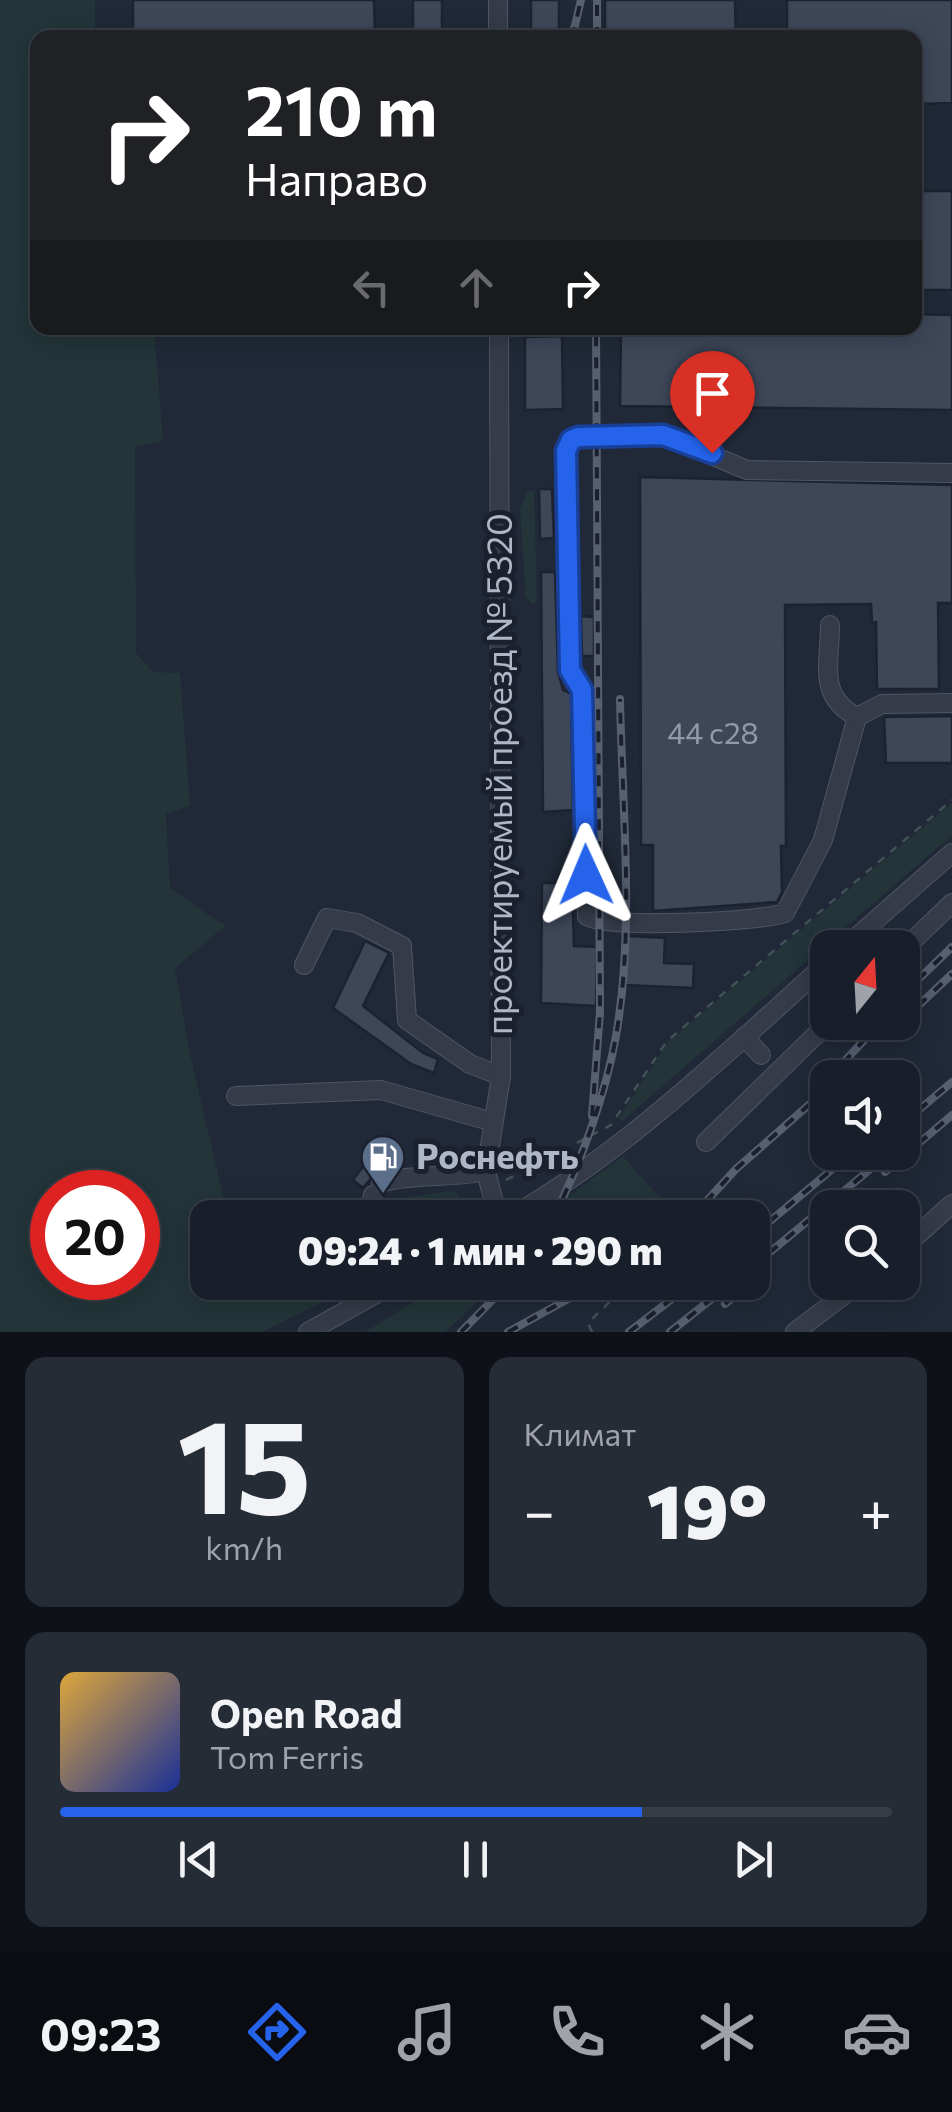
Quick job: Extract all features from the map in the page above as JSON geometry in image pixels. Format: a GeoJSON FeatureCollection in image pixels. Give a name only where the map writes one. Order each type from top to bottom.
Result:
{"type":"FeatureCollection","features":[{"type":"Feature","properties":{"kind":"street"},"geometry":{"type":"LineString","coordinates":[[498,0],[498,30]]}},
{"type":"Feature","properties":{"kind":"street","name":"проектируемый проезд № 5320"},"geometry":{"type":"LineString","coordinates":[[493,1200],[486,1171],[501,1076],[499,335]]}},
{"type":"Feature","properties":{"kind":"street"},"geometry":{"type":"LineString","coordinates":[[952,473],[747,470],[663,435],[578,437],[568,443],[564,456],[570,670],[582,690],[589,919],[624,923],[785,913],[823,840],[857,717],[882,704],[952,703]]}},
{"type":"Feature","properties":{"kind":"street"},"geometry":{"type":"LineString","coordinates":[[830,625],[830,696],[839,708],[857,717]]}},
{"type":"Feature","properties":{"kind":"street"},"geometry":{"type":"LineString","coordinates":[[864,930],[952,853]]}},
{"type":"Feature","properties":{"kind":"street"},"geometry":{"type":"LineString","coordinates":[[920,934],[952,903]]}},
{"type":"Feature","properties":{"kind":"street"},"geometry":{"type":"LineString","coordinates":[[304,964],[327,918],[357,923],[402,946],[406,1020],[470,1064],[501,1076]]}},
{"type":"Feature","properties":{"kind":"street"},"geometry":{"type":"LineString","coordinates":[[538,1200],[571,1180],[810,978]]}},
{"type":"Feature","properties":{"kind":"street"},"geometry":{"type":"LineString","coordinates":[[744,1037],[760,1055]]}},
{"type":"Feature","properties":{"kind":"street"},"geometry":{"type":"LineString","coordinates":[[706,1142],[811,1040]]}},
{"type":"Feature","properties":{"kind":"street"},"geometry":{"type":"LineString","coordinates":[[236,1096],[380,1090],[493,1122]]}},
{"type":"Feature","properties":{"kind":"street"},"geometry":{"type":"LineString","coordinates":[[374,1200],[377,1189],[390,1178],[456,1178],[486,1171]]}},
{"type":"Feature","properties":{"kind":"street"},"geometry":{"type":"LineString","coordinates":[[920,1233],[952,1204]]}},
{"type":"Feature","properties":{"kind":"street"},"geometry":{"type":"LineString","coordinates":[[308,1332],[364,1300]]}},
{"type":"Feature","properties":{"kind":"street"},"geometry":{"type":"LineString","coordinates":[[795,1332],[837,1300]]}},
{"type":"Feature","properties":{"kind":"path"},"geometry":{"type":"LineString","coordinates":[[506,1180],[612,1125],[668,1041],[952,800]]}},
{"type":"Feature","properties":{"kind":"path"},"geometry":{"type":"LineString","coordinates":[[592,1332],[588,1324],[612,1300]]}},
{"type":"Feature","properties":{"kind":"shaded area"},"geometry":{"type":"Polygon","coordinates":[[[0,0],[95,0],[95,30],[30,30],[30,335],[155,335],[163,441],[135,446],[136,653],[153,672],[180,673],[190,806],[166,814],[170,888],[225,926],[175,968],[190,1054],[224,1200],[190,1200],[190,1300],[327,1300],[262,1332],[0,1332],[0,0]]]}},
{"type":"Feature","properties":{"kind":"shaded area"},"geometry":{"type":"Polygon","coordinates":[[[527,490],[534,491],[537,600],[533,604],[526,597],[520,510],[527,490]]]}},
{"type":"Feature","properties":{"kind":"shaded area"},"geometry":{"type":"Polygon","coordinates":[[[952,803],[952,835],[842,930],[810,930],[810,958],[621,1122],[619,1118],[668,1042],[952,803]]]}},
{"type":"Feature","properties":{"kind":"shaded area"},"geometry":{"type":"Polygon","coordinates":[[[623,1156],[661,1200],[564,1200],[623,1156]]]}},
{"type":"Feature","properties":{"kind":"shaded area"},"geometry":{"type":"Polygon","coordinates":[[[450,1191],[457,1193],[460,1200],[407,1200],[450,1191]]]}},
{"type":"Feature","properties":{"kind":"shaded area"},"geometry":{"type":"Polygon","coordinates":[[[417,1300],[479,1300],[445,1332],[365,1332],[417,1300]]]}},
{"type":"Feature","properties":{"kind":"building"},"geometry":{"type":"Polygon","coordinates":[[[133,0],[374,0],[375,30],[133,30],[133,0]]]}},
{"type":"Feature","properties":{"kind":"building"},"geometry":{"type":"Polygon","coordinates":[[[413,0],[442,0],[442,30],[413,30],[413,0]]]}},
{"type":"Feature","properties":{"kind":"building"},"geometry":{"type":"Polygon","coordinates":[[[531,0],[559,0],[559,30],[531,30],[531,0]]]}},
{"type":"Feature","properties":{"kind":"building"},"geometry":{"type":"Polygon","coordinates":[[[605,0],[735,0],[736,30],[605,30],[605,0]]]}},
{"type":"Feature","properties":{"kind":"building"},"geometry":{"type":"Polygon","coordinates":[[[787,0],[952,0],[952,103],[922,104],[922,30],[787,30],[787,0]]]}},
{"type":"Feature","properties":{"kind":"building"},"geometry":{"type":"Polygon","coordinates":[[[922,191],[952,191],[952,290],[922,290],[922,191]]]}},
{"type":"Feature","properties":{"kind":"building"},"geometry":{"type":"Polygon","coordinates":[[[922,314],[952,315],[952,410],[620,406],[621,335],[922,335],[922,314]]]}},
{"type":"Feature","properties":{"kind":"building"},"geometry":{"type":"Polygon","coordinates":[[[562,336],[563,409],[525,410],[525,337],[562,336]]]}},
{"type":"Feature","properties":{"kind":"building"},"geometry":{"type":"Polygon","coordinates":[[[640,477],[952,485],[952,603],[938,603],[939,689],[877,689],[876,622],[872,623],[871,604],[785,605],[786,846],[781,846],[782,892],[777,902],[653,911],[653,845],[641,845],[640,477]]]}},
{"type":"Feature","properties":{"kind":"building"},"geometry":{"type":"Polygon","coordinates":[[[539,489],[552,489],[554,538],[540,539],[539,489]]]}},
{"type":"Feature","properties":{"kind":"building"},"geometry":{"type":"Polygon","coordinates":[[[541,572],[555,572],[558,671],[563,690],[571,694],[573,810],[543,812],[541,572]]]}},
{"type":"Feature","properties":{"kind":"building"},"geometry":{"type":"Polygon","coordinates":[[[581,616],[594,617],[594,656],[582,656],[581,616]]]}},
{"type":"Feature","properties":{"kind":"building"},"geometry":{"type":"Polygon","coordinates":[[[952,716],[952,763],[886,763],[884,717],[952,716]]]}},
{"type":"Feature","properties":{"kind":"building"},"geometry":{"type":"Polygon","coordinates":[[[542,883],[572,883],[574,946],[597,947],[596,1006],[541,1003],[542,883]]]}},
{"type":"Feature","properties":{"kind":"building"},"geometry":{"type":"Polygon","coordinates":[[[628,936],[665,938],[664,963],[694,964],[693,988],[624,985],[628,936]]]}},
{"type":"Feature","properties":{"kind":"building"},"geometry":{"type":"Polygon","coordinates":[[[365,941],[389,953],[363,1006],[423,1053],[438,1059],[434,1073],[411,1064],[333,1008],[365,941]]]}},
{"type":"Feature","properties":{"kind":"building"},"geometry":{"type":"Polygon","coordinates":[[[380,1144],[392,1153],[363,1188],[353,1180],[380,1144]]]}},
{"type":"Feature","properties":{"kind":"railway"},"geometry":{"type":"LineString","coordinates":[[574,30],[581,0]]}},
{"type":"Feature","properties":{"kind":"railway"},"geometry":{"type":"LineString","coordinates":[[597,0],[597,30]]}},
{"type":"Feature","properties":{"kind":"railway"},"geometry":{"type":"LineString","coordinates":[[592,1116],[600,1012],[596,335]]}},
{"type":"Feature","properties":{"kind":"railway"},"geometry":{"type":"LineString","coordinates":[[562,1200],[599,1105],[612,1058],[622,995],[626,868],[620,699]]}},
{"type":"Feature","properties":{"kind":"railway"},"geometry":{"type":"LineString","coordinates":[[920,978],[952,947]]}},
{"type":"Feature","properties":{"kind":"railway"},"geometry":{"type":"LineString","coordinates":[[920,1004],[952,974]]}},
{"type":"Feature","properties":{"kind":"railway"},"geometry":{"type":"LineString","coordinates":[[846,1060],[864,1040]]}},
{"type":"Feature","properties":{"kind":"railway"},"geometry":{"type":"LineString","coordinates":[[920,1109],[952,1082]]}},
{"type":"Feature","properties":{"kind":"railway"},"geometry":{"type":"LineString","coordinates":[[708,1200],[736,1169],[810,1104]]}},
{"type":"Feature","properties":{"kind":"railway"},"geometry":{"type":"LineString","coordinates":[[885,1172],[952,1115]]}},
{"type":"Feature","properties":{"kind":"railway"},"geometry":{"type":"LineString","coordinates":[[770,1221],[831,1170]]}},
{"type":"Feature","properties":{"kind":"railway"},"geometry":{"type":"LineString","coordinates":[[770,1252],[869,1170]]}},
{"type":"Feature","properties":{"kind":"railway"},"geometry":{"type":"LineString","coordinates":[[461,1332],[492,1300]]}},
{"type":"Feature","properties":{"kind":"railway"},"geometry":{"type":"LineString","coordinates":[[508,1332],[566,1300]]}},
{"type":"Feature","properties":{"kind":"railway"},"geometry":{"type":"LineString","coordinates":[[629,1332],[671,1300]]}},
{"type":"Feature","properties":{"kind":"railway"},"geometry":{"type":"LineString","coordinates":[[670,1332],[710,1300]]}},
{"type":"Feature","properties":{"kind":"railway"},"geometry":{"type":"LineString","coordinates":[[725,1304],[730,1300]]}},
{"type":"Feature","properties":{"kind":"place","name":"Роснефть"},"geometry":{"type":"Point","coordinates":[383,1195]}},
{"type":"Feature","properties":{"kind":"route"},"geometry":{"type":"LineString","coordinates":[[586,875],[582,690],[570,670],[564,456],[568,443],[578,437],[663,435],[712,453]]}}]}
